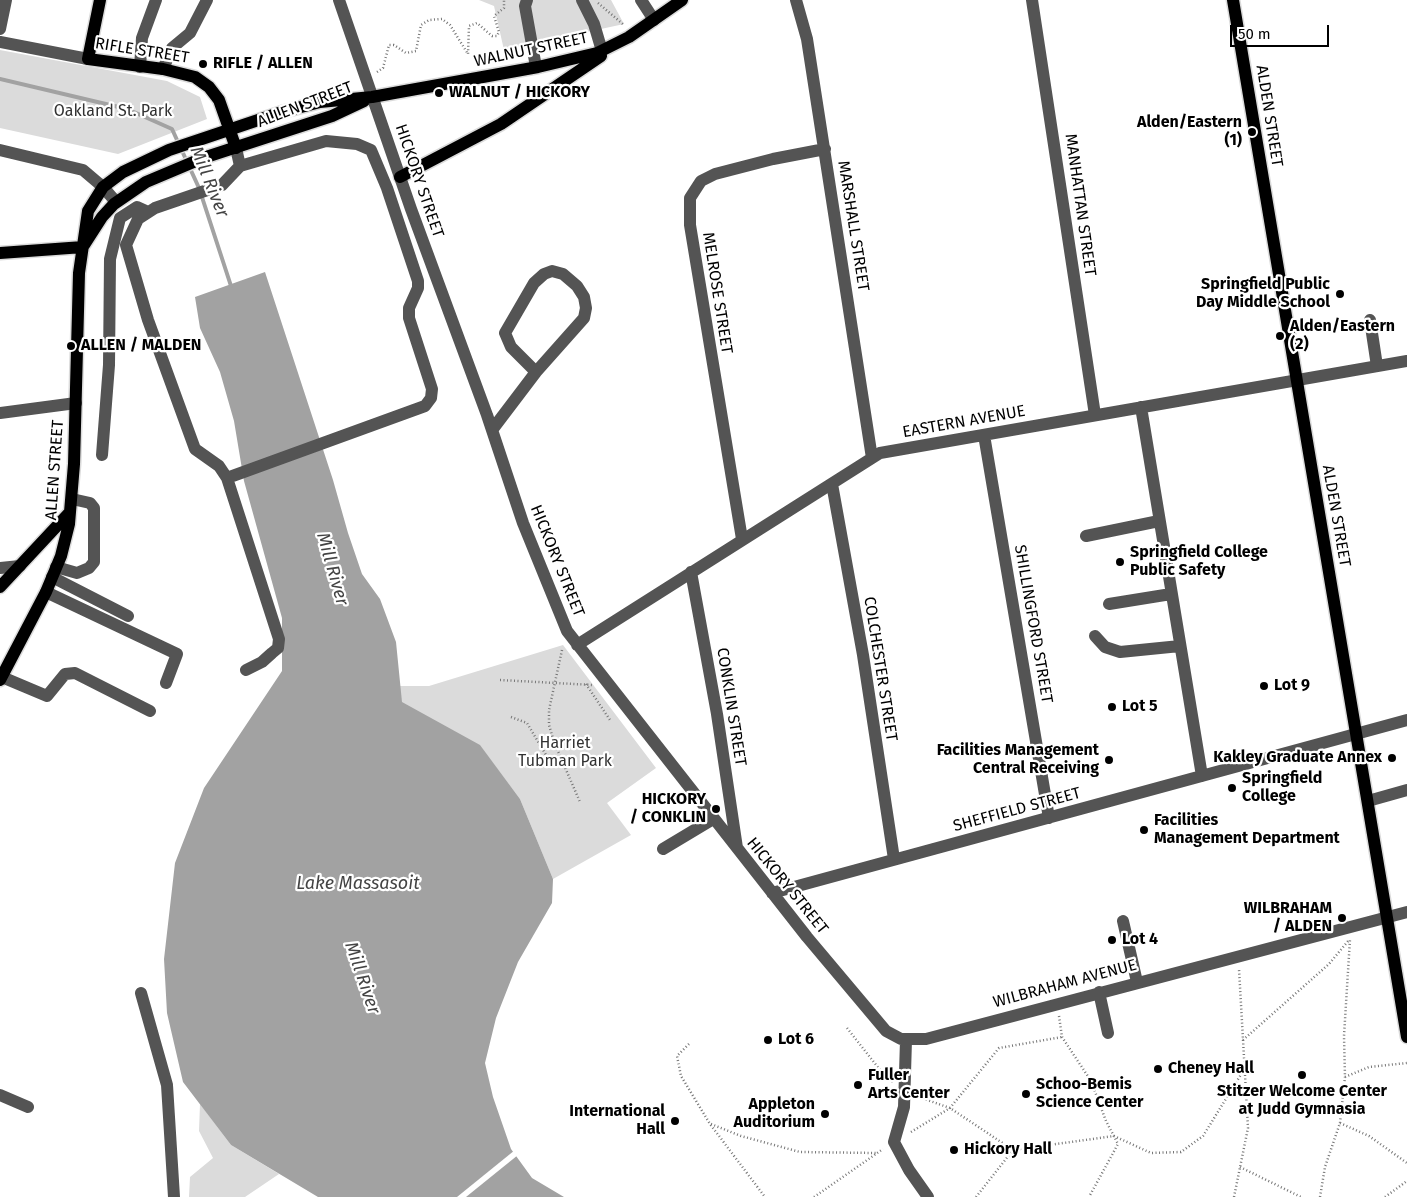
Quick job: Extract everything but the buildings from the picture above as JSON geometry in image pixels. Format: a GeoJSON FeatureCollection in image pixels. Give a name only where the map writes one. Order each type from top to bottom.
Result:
{"type":"FeatureCollection","features":[{"type":"Feature","properties":{"kind":"main road"},"geometry":{"type":"LineString","coordinates":[[88,59],[100,0]]}},
{"type":"Feature","properties":{"kind":"main road","name":"WALNUT STREET"},"geometry":{"type":"LineString","coordinates":[[372,96],[536,67],[602,51],[619,43],[682,0]]}},
{"type":"Feature","properties":{"kind":"main road","name":"ALDEN STREET"},"geometry":{"type":"LineString","coordinates":[[1233,0],[1407,1037]]}},
{"type":"Feature","properties":{"kind":"main road"},"geometry":{"type":"LineString","coordinates":[[400,177],[501,124],[619,43]]}},
{"type":"Feature","properties":{"kind":"main road","name":"RIFLE STREET"},"geometry":{"type":"LineString","coordinates":[[88,59],[195,77],[209,87],[219,100],[231,129],[236,148]]}},
{"type":"Feature","properties":{"kind":"main road","name":"ALLEN STREET"},"geometry":{"type":"LineString","coordinates":[[1,679],[46,592],[66,535],[71,505],[80,273],[88,211],[103,187],[123,172],[170,150],[202,138],[320,102],[372,96]]}},
{"type":"Feature","properties":{"kind":"main road","name":"ALLEN STREET"},"geometry":{"type":"LineString","coordinates":[[83,247],[102,218],[116,202],[139,186],[176,168],[203,158],[332,116],[372,96]]}},
{"type":"Feature","properties":{"kind":"main road"},"geometry":{"type":"LineString","coordinates":[[0,254],[83,247]]}},
{"type":"Feature","properties":{"kind":"main road"},"geometry":{"type":"LineString","coordinates":[[0,587],[71,505]]}},
{"type":"Feature","properties":{"kind":"street"},"geometry":{"type":"LineString","coordinates":[[0,29],[6,0]]}},
{"type":"Feature","properties":{"kind":"street"},"geometry":{"type":"LineString","coordinates":[[140,67],[142,38],[156,0]]}},
{"type":"Feature","properties":{"kind":"street"},"geometry":{"type":"LineString","coordinates":[[162,70],[172,48],[190,33],[207,0]]}},
{"type":"Feature","properties":{"kind":"street","name":"HICKORY STREET"},"geometry":{"type":"LineString","coordinates":[[339,0],[400,177],[492,430],[526,532],[567,632],[713,819],[881,1026],[896,1037],[906,1040]]}},
{"type":"Feature","properties":{"kind":"street"},"geometry":{"type":"LineString","coordinates":[[582,0],[594,24],[602,51]]}},
{"type":"Feature","properties":{"kind":"street"},"geometry":{"type":"LineString","coordinates":[[641,0],[654,20]]}},
{"type":"Feature","properties":{"kind":"street","name":"MARSHALL STREET"},"geometry":{"type":"LineString","coordinates":[[796,0],[807,39],[872,458]]}},
{"type":"Feature","properties":{"kind":"street","name":"MANHATTAN STREET"},"geometry":{"type":"LineString","coordinates":[[1032,0],[1095,415]]}},
{"type":"Feature","properties":{"kind":"street"},"geometry":{"type":"LineString","coordinates":[[525,2],[536,67]]}},
{"type":"Feature","properties":{"kind":"street","name":"RIFLE STREET"},"geometry":{"type":"LineString","coordinates":[[0,42],[88,59]]}},
{"type":"Feature","properties":{"kind":"street"},"geometry":{"type":"LineString","coordinates":[[227,478],[425,406],[431,398],[432,389],[409,318],[409,308],[418,288],[418,281],[385,184],[371,150],[357,144],[326,141],[240,166],[222,185],[148,212],[138,219],[126,245],[148,320],[195,450],[219,466],[227,478],[279,639],[278,648],[262,662],[246,670]]}},
{"type":"Feature","properties":{"kind":"street"},"geometry":{"type":"LineString","coordinates":[[236,148],[240,166]]}},
{"type":"Feature","properties":{"kind":"street","name":"MELROSE STREET"},"geometry":{"type":"LineString","coordinates":[[742,539],[690,226],[690,198],[701,181],[726,170],[825,149]]}},
{"type":"Feature","properties":{"kind":"street"},"geometry":{"type":"LineString","coordinates":[[0,150],[83,170],[103,187],[116,202]]}},
{"type":"Feature","properties":{"kind":"street"},"geometry":{"type":"LineString","coordinates":[[385,184],[400,177]]}},
{"type":"Feature","properties":{"kind":"street"},"geometry":{"type":"LineString","coordinates":[[102,455],[109,366],[110,259],[120,218],[137,207],[148,212]]}},
{"type":"Feature","properties":{"kind":"street"},"geometry":{"type":"LineString","coordinates":[[492,430],[536,372],[584,318],[586,308],[584,297],[577,286],[563,274],[552,271],[544,274],[534,282],[505,333],[511,347],[536,372]]}},
{"type":"Feature","properties":{"kind":"street"},"geometry":{"type":"LineString","coordinates":[[1370,320],[1377,366]]}},
{"type":"Feature","properties":{"kind":"street","name":"EASTERN AVENUE"},"geometry":{"type":"LineString","coordinates":[[577,645],[742,539],[880,454],[1407,361]]}},
{"type":"Feature","properties":{"kind":"street"},"geometry":{"type":"LineString","coordinates":[[0,414],[76,403]]}},
{"type":"Feature","properties":{"kind":"street"},"geometry":{"type":"LineString","coordinates":[[1141,407],[1202,776]]}},
{"type":"Feature","properties":{"kind":"street","name":"SHILLINGFORD STREET"},"geometry":{"type":"LineString","coordinates":[[984,435],[1050,818]]}},
{"type":"Feature","properties":{"kind":"street","name":"COLCHESTER STREET"},"geometry":{"type":"LineString","coordinates":[[832,484],[863,655],[894,859]]}},
{"type":"Feature","properties":{"kind":"street"},"geometry":{"type":"LineString","coordinates":[[54,572],[76,573],[89,568],[94,562],[94,508],[90,503],[71,505]]}},
{"type":"Feature","properties":{"kind":"street"},"geometry":{"type":"LineString","coordinates":[[1086,536],[1159,522]]}},
{"type":"Feature","properties":{"kind":"street"},"geometry":{"type":"LineString","coordinates":[[0,568],[20,566]]}},
{"type":"Feature","properties":{"kind":"street"},"geometry":{"type":"LineString","coordinates":[[54,572],[128,616]]}},
{"type":"Feature","properties":{"kind":"street","name":"CONKLIN STREET"},"geometry":{"type":"LineString","coordinates":[[691,572],[717,714],[737,848]]}},
{"type":"Feature","properties":{"kind":"street"},"geometry":{"type":"LineString","coordinates":[[46,592],[177,654],[166,683]]}},
{"type":"Feature","properties":{"kind":"street"},"geometry":{"type":"LineString","coordinates":[[1109,604],[1171,594]]}},
{"type":"Feature","properties":{"kind":"street"},"geometry":{"type":"LineString","coordinates":[[1096,636],[1105,647],[1120,652],[1180,646]]}},
{"type":"Feature","properties":{"kind":"street"},"geometry":{"type":"LineString","coordinates":[[1,679],[47,696],[65,674],[75,673],[150,711]]}},
{"type":"Feature","properties":{"kind":"street","name":"SHEFFIELD STREET"},"geometry":{"type":"LineString","coordinates":[[772,893],[1407,720]]}},
{"type":"Feature","properties":{"kind":"street"},"geometry":{"type":"LineString","coordinates":[[1368,801],[1407,790]]}},
{"type":"Feature","properties":{"kind":"street"},"geometry":{"type":"LineString","coordinates":[[663,849],[713,819]]}},
{"type":"Feature","properties":{"kind":"street","name":"WILBRAHAM AVENUE"},"geometry":{"type":"LineString","coordinates":[[906,1040],[926,1039],[1238,955],[1407,912]]}},
{"type":"Feature","properties":{"kind":"street"},"geometry":{"type":"LineString","coordinates":[[1122,921],[1137,982]]}},
{"type":"Feature","properties":{"kind":"street"},"geometry":{"type":"LineString","coordinates":[[1100,992],[1108,1033]]}},
{"type":"Feature","properties":{"kind":"street"},"geometry":{"type":"LineString","coordinates":[[141,993],[167,1085],[174,1197]]}},
{"type":"Feature","properties":{"kind":"street"},"geometry":{"type":"LineString","coordinates":[[906,1040],[905,1092],[901,1122],[894,1142],[909,1170],[928,1197]]}},
{"type":"Feature","properties":{"kind":"street"},"geometry":{"type":"LineString","coordinates":[[0,1095],[28,1108]]}},
{"type":"Feature","properties":{"kind":"path"},"geometry":{"type":"LineString","coordinates":[[377,72],[383,68],[389,45],[394,45],[406,53],[416,51],[421,25],[429,20],[446,21],[468,54],[469,26],[477,23],[492,36],[497,36],[499,32],[494,16],[504,8],[504,0]]}},
{"type":"Feature","properties":{"kind":"path"},"geometry":{"type":"LineString","coordinates":[[595,0],[626,27]]}},
{"type":"Feature","properties":{"kind":"path"},"geometry":{"type":"LineString","coordinates":[[562,650],[549,710],[549,725],[564,767],[580,802]]}},
{"type":"Feature","properties":{"kind":"path"},"geometry":{"type":"LineString","coordinates":[[500,680],[594,685]]}},
{"type":"Feature","properties":{"kind":"path"},"geometry":{"type":"LineString","coordinates":[[586,684],[610,720]]}},
{"type":"Feature","properties":{"kind":"path"},"geometry":{"type":"LineString","coordinates":[[511,716],[527,723],[549,760],[556,765],[564,767]]}},
{"type":"Feature","properties":{"kind":"path"},"geometry":{"type":"LineString","coordinates":[[1243,1040],[1329,964],[1350,939],[1344,1036],[1345,1078],[1340,1123],[1325,1167],[1320,1197]]}},
{"type":"Feature","properties":{"kind":"path"},"geometry":{"type":"LineString","coordinates":[[1234,1197],[1248,1128],[1238,955]]}},
{"type":"Feature","properties":{"kind":"path"},"geometry":{"type":"LineString","coordinates":[[1058,1003],[1062,1037],[1091,1081],[1118,1144],[1089,1197]]}},
{"type":"Feature","properties":{"kind":"path"},"geometry":{"type":"LineString","coordinates":[[848,1028],[884,1075],[905,1092],[950,1108],[1013,1150],[1114,1136],[1151,1153],[1181,1152],[1202,1136],[1245,1068]]}},
{"type":"Feature","properties":{"kind":"path"},"geometry":{"type":"LineString","coordinates":[[814,1197],[877,1153],[950,1108],[999,1048],[1062,1037]]}},
{"type":"Feature","properties":{"kind":"path"},"geometry":{"type":"LineString","coordinates":[[690,1044],[677,1056],[681,1076],[710,1124],[765,1197]]}},
{"type":"Feature","properties":{"kind":"path"},"geometry":{"type":"LineString","coordinates":[[1345,1078],[1369,1067],[1407,1063]]}},
{"type":"Feature","properties":{"kind":"path"},"geometry":{"type":"LineString","coordinates":[[1340,1123],[1369,1136],[1407,1163]]}},
{"type":"Feature","properties":{"kind":"path"},"geometry":{"type":"LineString","coordinates":[[710,1124],[741,1136],[800,1152],[877,1153]]}},
{"type":"Feature","properties":{"kind":"path"},"geometry":{"type":"LineString","coordinates":[[976,1197],[1013,1150]]}},
{"type":"Feature","properties":{"kind":"path"},"geometry":{"type":"LineString","coordinates":[[1240,1167],[1301,1197]]}},
{"type":"Feature","properties":{"kind":"path"},"geometry":{"type":"LineString","coordinates":[[1385,1197],[1407,1181]]}},
{"type":"Feature","properties":{"kind":"green space"},"geometry":{"type":"Polygon","coordinates":[[[479,0],[611,0],[624,24],[504,50],[494,6],[479,0]]]}},
{"type":"Feature","properties":{"kind":"green space","name":"Oakland St. Park"},"geometry":{"type":"Polygon","coordinates":[[[0,50],[167,81],[200,97],[207,119],[118,154],[0,128],[0,50]]]}},
{"type":"Feature","properties":{"kind":"green space","name":"Harriet Tubman Park"},"geometry":{"type":"Polygon","coordinates":[[[563,645],[656,768],[607,803],[631,835],[553,879],[520,799],[480,746],[402,703],[398,686],[429,686],[563,645]]]}},
{"type":"Feature","properties":{"kind":"green space"},"geometry":{"type":"Polygon","coordinates":[[[200,1104],[231,1145],[279,1174],[245,1197],[189,1197],[190,1177],[213,1158],[199,1131],[200,1104]]]}},
{"type":"Feature","properties":{"kind":"water","name":"Lake Massasoit"},"geometry":{"type":"Polygon","coordinates":[[[265,272],[362,574],[380,599],[396,642],[402,702],[480,745],[520,799],[553,879],[552,903],[518,962],[496,1018],[485,1063],[493,1097],[511,1149],[532,1178],[564,1197],[318,1197],[231,1145],[183,1082],[167,1013],[164,959],[175,863],[204,788],[282,671],[282,618],[244,481],[234,421],[220,372],[200,328],[195,297],[265,272]]]}},
{"type":"Feature","properties":{"kind":"pier"},"geometry":{"type":"Polygon","coordinates":[[[515,1150],[518,1155],[466,1197],[457,1197],[515,1150]]]}},
{"type":"Feature","properties":{"kind":"waterway","name":"Mill River"},"geometry":{"type":"LineString","coordinates":[[0,79],[127,109],[172,129],[199,188],[231,286]]}},
{"type":"Feature","properties":{"kind":"place","name":"RIFLE / ALLEN"},"geometry":{"type":"Point","coordinates":[203,64]}},
{"type":"Feature","properties":{"kind":"place","name":"WALNUT / HICKORY"},"geometry":{"type":"Point","coordinates":[439,93]}},
{"type":"Feature","properties":{"kind":"place","name":"Alden/Eastern (1)"},"geometry":{"type":"Point","coordinates":[1252,132]}},
{"type":"Feature","properties":{"kind":"place","name":"Springfield Public Day Middle School"},"geometry":{"type":"Point","coordinates":[1340,294]}},
{"type":"Feature","properties":{"kind":"place","name":"Alden/Eastern (2)"},"geometry":{"type":"Point","coordinates":[1280,336]}},
{"type":"Feature","properties":{"kind":"place","name":"ALLEN / MALDEN"},"geometry":{"type":"Point","coordinates":[71,346]}},
{"type":"Feature","properties":{"kind":"place","name":"Springfield College Public Safety"},"geometry":{"type":"Point","coordinates":[1120,562]}},
{"type":"Feature","properties":{"kind":"place","name":"Lot 9"},"geometry":{"type":"Point","coordinates":[1264,686]}},
{"type":"Feature","properties":{"kind":"place","name":"Lot 5"},"geometry":{"type":"Point","coordinates":[1112,707]}},
{"type":"Feature","properties":{"kind":"place","name":"Kakley Graduate Annex"},"geometry":{"type":"Point","coordinates":[1392,758]}},
{"type":"Feature","properties":{"kind":"place","name":"Facilities Management Central Receiving"},"geometry":{"type":"Point","coordinates":[1109,760]}},
{"type":"Feature","properties":{"kind":"place","name":"Springfield College"},"geometry":{"type":"Point","coordinates":[1232,788]}},
{"type":"Feature","properties":{"kind":"place","name":"HICKORY / CONKLIN"},"geometry":{"type":"Point","coordinates":[716,809]}},
{"type":"Feature","properties":{"kind":"place","name":"Facilities Management Department"},"geometry":{"type":"Point","coordinates":[1144,830]}},
{"type":"Feature","properties":{"kind":"place","name":"WILBRAHAM / ALDEN"},"geometry":{"type":"Point","coordinates":[1342,918]}},
{"type":"Feature","properties":{"kind":"place","name":"Lot 4"},"geometry":{"type":"Point","coordinates":[1112,940]}},
{"type":"Feature","properties":{"kind":"place","name":"Lot 6"},"geometry":{"type":"Point","coordinates":[768,1040]}},
{"type":"Feature","properties":{"kind":"place","name":"Cheney Hall"},"geometry":{"type":"Point","coordinates":[1158,1069]}},
{"type":"Feature","properties":{"kind":"place","name":"Stitzer Welcome Center at Judd Gymnasia"},"geometry":{"type":"Point","coordinates":[1302,1075]}},
{"type":"Feature","properties":{"kind":"place","name":"Fuller Arts Center"},"geometry":{"type":"Point","coordinates":[858,1085]}},
{"type":"Feature","properties":{"kind":"place","name":"Schoo-Bemis Science Center"},"geometry":{"type":"Point","coordinates":[1026,1094]}},
{"type":"Feature","properties":{"kind":"place","name":"Appleton Auditorium"},"geometry":{"type":"Point","coordinates":[825,1114]}},
{"type":"Feature","properties":{"kind":"place","name":"International Hall"},"geometry":{"type":"Point","coordinates":[675,1121]}},
{"type":"Feature","properties":{"kind":"place","name":"Hickory Hall"},"geometry":{"type":"Point","coordinates":[954,1150]}}]}
